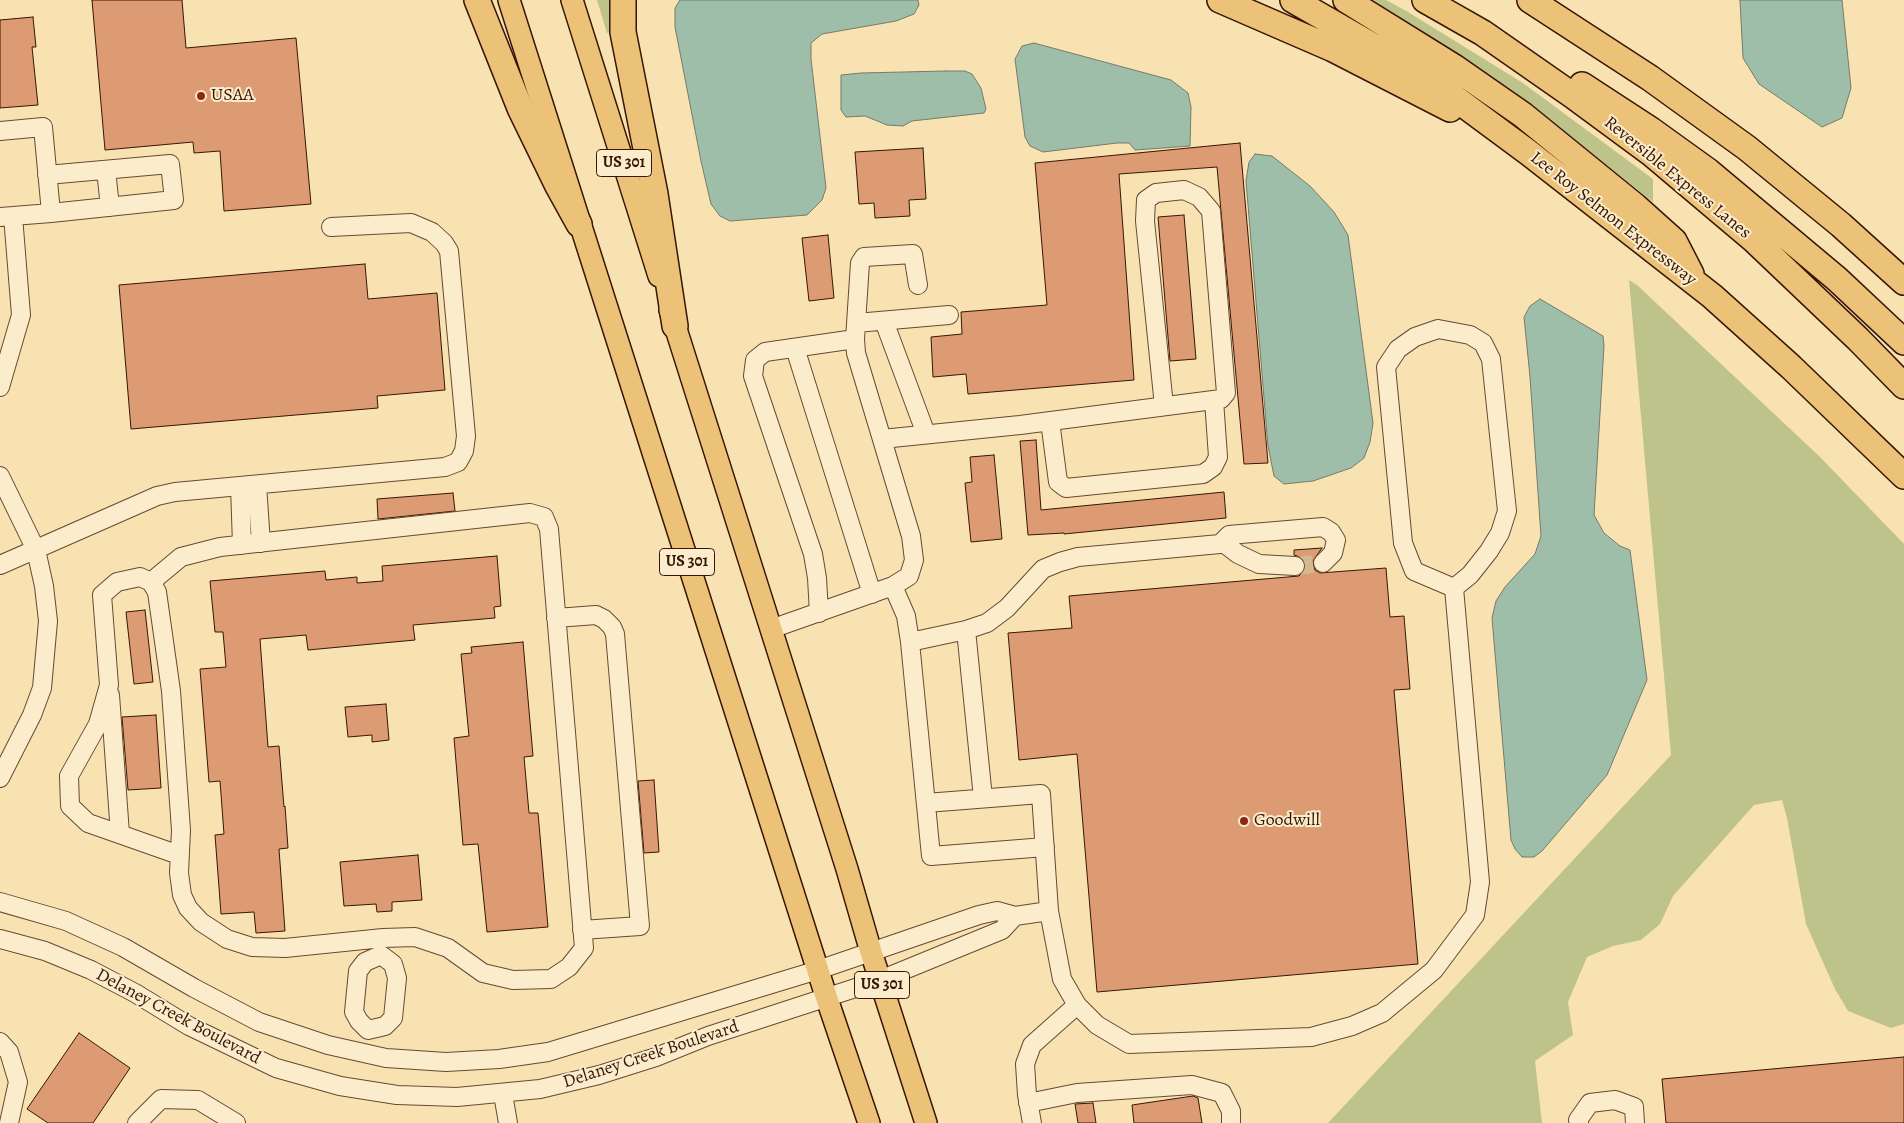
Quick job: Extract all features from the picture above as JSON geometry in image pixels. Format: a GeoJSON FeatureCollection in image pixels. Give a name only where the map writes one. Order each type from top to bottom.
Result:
{"type":"FeatureCollection","features":[{"type":"Feature","properties":{"kind":"highway"},"geometry":{"type":"LineString","coordinates":[[477,0],[520,108],[579,224]]}},
{"type":"Feature","properties":{"kind":"highway"},"geometry":{"type":"LineString","coordinates":[[623,0],[623,32],[655,194],[675,326]]}},
{"type":"Feature","properties":{"kind":"highway"},"geometry":{"type":"LineString","coordinates":[[1220,0],[1326,46],[1440,104],[1496,129]]}},
{"type":"Feature","properties":{"kind":"highway","name":"Lee Roy Selmon Expressway"},"geometry":{"type":"LineString","coordinates":[[1293,0],[1425,76],[1529,153],[1704,290],[1798,373],[1904,476]]}},
{"type":"Feature","properties":{"kind":"highway"},"geometry":{"type":"LineString","coordinates":[[1346,0],[1454,67],[1523,115],[1635,206],[1674,241],[1704,290]]}},
{"type":"Feature","properties":{"kind":"highway","name":"Reversible Express Lanes"},"geometry":{"type":"LineString","coordinates":[[1425,0],[1484,33],[1652,154],[1754,240],[1904,386]]}},
{"type":"Feature","properties":{"kind":"highway"},"geometry":{"type":"LineString","coordinates":[[1530,0],[1650,78],[1709,120],[1795,187],[1904,282]]}},
{"type":"Feature","properties":{"kind":"highway"},"geometry":{"type":"LineString","coordinates":[[1484,33],[1572,79],[1651,130],[1708,171],[1837,279],[1904,342]]}},
{"type":"Feature","properties":{"kind":"main road","name":"US 301"},"geometry":{"type":"LineString","coordinates":[[509,0],[827,999],[869,1123]]}},
{"type":"Feature","properties":{"kind":"main road","name":"US 301"},"geometry":{"type":"LineString","coordinates":[[572,0],[926,1123]]}},
{"type":"Feature","properties":{"kind":"street"},"geometry":{"type":"LineString","coordinates":[[0,131],[42,126],[51,213]]}},
{"type":"Feature","properties":{"kind":"street"},"geometry":{"type":"LineString","coordinates":[[0,387],[20,315],[7,217],[174,200],[170,164],[47,175]]}},
{"type":"Feature","properties":{"kind":"street"},"geometry":{"type":"LineString","coordinates":[[106,170],[110,207]]}},
{"type":"Feature","properties":{"kind":"street"},"geometry":{"type":"LineString","coordinates":[[882,439],[1050,421],[1220,399],[1226,394],[1211,211],[1200,196],[1184,190],[1156,193],[1146,200],[1145,221],[1164,406]]}},
{"type":"Feature","properties":{"kind":"street"},"geometry":{"type":"LineString","coordinates":[[0,565],[157,496],[175,492],[445,467],[458,462],[464,451],[466,436],[449,251],[444,243],[432,232],[411,222],[331,227]]}},
{"type":"Feature","properties":{"kind":"street"},"geometry":{"type":"LineString","coordinates":[[771,629],[893,586],[909,576],[914,560],[911,536],[856,353],[855,331],[860,263],[864,257],[914,254],[918,285]]}},
{"type":"Feature","properties":{"kind":"street"},"geometry":{"type":"LineString","coordinates":[[819,612],[817,578],[813,554],[753,376],[755,360],[765,352],[795,348],[884,321],[949,315]]}},
{"type":"Feature","properties":{"kind":"street"},"geometry":{"type":"LineString","coordinates":[[884,321],[926,434]]}},
{"type":"Feature","properties":{"kind":"street"},"geometry":{"type":"LineString","coordinates":[[1438,329],[1470,335],[1483,343],[1491,359],[1507,511],[1500,533],[1489,551],[1470,575],[1454,588],[1414,571],[1403,543],[1386,366],[1398,349],[1415,336],[1438,329]]}},
{"type":"Feature","properties":{"kind":"street"},"geometry":{"type":"LineString","coordinates":[[795,348],[872,594]]}},
{"type":"Feature","properties":{"kind":"street"},"geometry":{"type":"LineString","coordinates":[[1050,421],[1058,482],[1066,488],[1203,474],[1213,467],[1218,457],[1214,400]]}},
{"type":"Feature","properties":{"kind":"street"},"geometry":{"type":"LineString","coordinates":[[0,476],[36,550],[44,586],[48,621],[42,688],[32,715],[0,778]]}},
{"type":"Feature","properties":{"kind":"street"},"geometry":{"type":"LineString","coordinates":[[257,485],[261,543]]}},
{"type":"Feature","properties":{"kind":"street"},"geometry":{"type":"LineString","coordinates":[[240,486],[242,545]]}},
{"type":"Feature","properties":{"kind":"street"},"geometry":{"type":"LineString","coordinates":[[120,834],[102,595],[117,582],[140,577],[151,582],[157,592],[171,690],[181,830],[179,873],[182,895],[188,908],[201,922],[227,939],[252,947],[382,946],[415,937],[448,948],[483,973],[513,980],[551,979],[569,967],[584,948],[549,529],[544,517],[530,513],[220,547],[181,557],[151,582]]}},
{"type":"Feature","properties":{"kind":"street"},"geometry":{"type":"LineString","coordinates":[[1220,544],[1229,535],[1323,527],[1331,532],[1336,540],[1333,553],[1323,563]]}},
{"type":"Feature","properties":{"kind":"street"},"geometry":{"type":"LineString","coordinates":[[910,642],[966,630],[987,623],[1007,608],[1043,570],[1060,562],[1078,557],[1225,544],[1238,554],[1259,564],[1295,566]]}},
{"type":"Feature","properties":{"kind":"street"},"geometry":{"type":"LineString","coordinates":[[893,586],[906,616],[910,642],[931,856],[1045,847]]}},
{"type":"Feature","properties":{"kind":"street"},"geometry":{"type":"LineString","coordinates":[[926,803],[1041,794],[1049,912],[1062,979],[1076,1005],[1096,1025],[1129,1044],[1312,1037],[1352,1026],[1382,1013],[1434,970],[1475,915],[1480,882],[1454,588]]}},
{"type":"Feature","properties":{"kind":"street"},"geometry":{"type":"LineString","coordinates":[[556,618],[596,615],[604,619],[612,627],[615,634],[640,926],[582,930]]}},
{"type":"Feature","properties":{"kind":"street"},"geometry":{"type":"LineString","coordinates":[[966,630],[982,798]]}},
{"type":"Feature","properties":{"kind":"street"},"geometry":{"type":"LineString","coordinates":[[109,685],[98,724],[69,776],[70,806],[88,823],[179,855]]}},
{"type":"Feature","properties":{"kind":"street","name":"Delaney Creek Boulevard"},"geometry":{"type":"LineString","coordinates":[[0,902],[66,921],[122,947],[259,1022],[328,1045],[386,1058],[446,1062],[499,1059],[548,1052],[818,970],[997,911],[1015,916],[1049,912]]}},
{"type":"Feature","properties":{"kind":"street","name":"Delaney Creek Boulevard"},"geometry":{"type":"LineString","coordinates":[[0,939],[45,951],[91,970],[135,993],[189,1026],[276,1068],[340,1086],[397,1095],[457,1097],[540,1089],[599,1075],[656,1057],[708,1036],[827,999],[880,980],[1002,930],[1015,916]]}},
{"type":"Feature","properties":{"kind":"street"},"geometry":{"type":"LineString","coordinates":[[368,1030],[385,1026],[393,1018],[397,978],[393,964],[382,946]]}},
{"type":"Feature","properties":{"kind":"street"},"geometry":{"type":"LineString","coordinates":[[368,1030],[359,1021],[354,1012],[358,971],[382,946]]}},
{"type":"Feature","properties":{"kind":"street"},"geometry":{"type":"LineString","coordinates":[[1032,1123],[1028,1103],[1025,1064],[1032,1045],[1076,1005]]}},
{"type":"Feature","properties":{"kind":"street"},"geometry":{"type":"LineString","coordinates":[[364,1053],[368,1030]]}},
{"type":"Feature","properties":{"kind":"street"},"geometry":{"type":"LineString","coordinates":[[0,1042],[9,1052],[18,1082],[9,1123]]}},
{"type":"Feature","properties":{"kind":"street"},"geometry":{"type":"LineString","coordinates":[[1028,1103],[1077,1093],[1192,1085],[1222,1093],[1231,1111],[1230,1123]]}},
{"type":"Feature","properties":{"kind":"street"},"geometry":{"type":"LineString","coordinates":[[503,1094],[508,1123]]}},
{"type":"Feature","properties":{"kind":"street"},"geometry":{"type":"LineString","coordinates":[[137,1123],[162,1099],[198,1100],[236,1123]]}},
{"type":"Feature","properties":{"kind":"street"},"geometry":{"type":"LineString","coordinates":[[1579,1123],[1578,1120],[1590,1103],[1615,1100],[1634,1107],[1635,1123]]}},
{"type":"Feature","properties":{"kind":"green space"},"geometry":{"type":"Polygon","coordinates":[[[597,0],[616,0],[617,31],[607,33],[597,0]]]}},
{"type":"Feature","properties":{"kind":"green space"},"geometry":{"type":"Polygon","coordinates":[[[1370,0],[1386,0],[1523,83],[1653,179],[1653,202],[1545,116],[1456,55],[1370,0]]]}},
{"type":"Feature","properties":{"kind":"green space"},"geometry":{"type":"Polygon","coordinates":[[[1629,280],[1637,285],[1820,457],[1904,544],[1904,1024],[1891,1028],[1848,1011],[1835,989],[1806,924],[1782,800],[1754,805],[1673,896],[1660,924],[1641,940],[1613,946],[1587,957],[1568,1002],[1573,1035],[1535,1061],[1542,1123],[1328,1123],[1671,755],[1629,280]]]}},
{"type":"Feature","properties":{"kind":"shaded area"},"geometry":{"type":"Polygon","coordinates":[[[680,0],[918,0],[919,5],[914,14],[896,21],[822,34],[811,43],[811,59],[826,188],[822,200],[807,215],[730,221],[720,216],[711,204],[675,27],[675,8],[680,0]]]}},
{"type":"Feature","properties":{"kind":"shaded area"},"geometry":{"type":"Polygon","coordinates":[[[1740,0],[1842,0],[1851,88],[1842,118],[1822,127],[1759,84],[1743,58],[1740,0]]]}},
{"type":"Feature","properties":{"kind":"shaded area"},"geometry":{"type":"Polygon","coordinates":[[[1034,43],[1171,80],[1188,93],[1191,107],[1190,146],[1135,150],[1129,143],[1117,143],[1043,152],[1030,146],[1025,137],[1015,59],[1022,46],[1034,43]]]}},
{"type":"Feature","properties":{"kind":"shaded area"},"geometry":{"type":"Polygon","coordinates":[[[965,71],[972,74],[981,88],[986,109],[984,113],[912,121],[903,126],[887,125],[865,116],[846,117],[841,110],[841,75],[965,71]]]}},
{"type":"Feature","properties":{"kind":"shaded area"},"geometry":{"type":"Polygon","coordinates":[[[1255,154],[1272,156],[1310,186],[1334,212],[1348,235],[1373,423],[1370,442],[1364,458],[1351,468],[1313,481],[1284,484],[1274,476],[1268,446],[1246,181],[1249,162],[1255,154]]]}},
{"type":"Feature","properties":{"kind":"shaded area"},"geometry":{"type":"Polygon","coordinates":[[[1540,299],[1603,336],[1604,346],[1594,515],[1604,533],[1620,546],[1630,550],[1647,680],[1607,775],[1542,851],[1534,857],[1522,857],[1515,849],[1511,840],[1492,618],[1496,601],[1505,587],[1535,554],[1541,536],[1524,317],[1530,306],[1540,299]]]}},
{"type":"Feature","properties":{"kind":"building","name":"USAA"},"geometry":{"type":"Polygon","coordinates":[[[92,0],[182,0],[186,48],[296,38],[311,204],[224,211],[220,151],[194,153],[193,142],[105,150],[92,0]]]}},
{"type":"Feature","properties":{"kind":"building"},"geometry":{"type":"Polygon","coordinates":[[[33,17],[36,47],[32,47],[38,105],[0,108],[0,20],[33,17]]]}},
{"type":"Feature","properties":{"kind":"building"},"geometry":{"type":"Polygon","coordinates":[[[1240,143],[1268,463],[1244,464],[1217,167],[1119,174],[1134,380],[968,394],[966,374],[933,377],[931,337],[962,334],[961,312],[1047,305],[1035,163],[1240,143]]]}},
{"type":"Feature","properties":{"kind":"building"},"geometry":{"type":"Polygon","coordinates":[[[923,148],[926,199],[909,200],[910,216],[875,218],[874,203],[859,204],[855,152],[923,148]]]}},
{"type":"Feature","properties":{"kind":"building"},"geometry":{"type":"Polygon","coordinates":[[[1184,215],[1196,359],[1170,361],[1158,217],[1184,215]]]}},
{"type":"Feature","properties":{"kind":"building"},"geometry":{"type":"Polygon","coordinates":[[[828,235],[834,298],[809,301],[802,238],[828,235]]]}},
{"type":"Feature","properties":{"kind":"building"},"geometry":{"type":"Polygon","coordinates":[[[365,264],[368,299],[437,293],[445,390],[377,396],[378,408],[131,429],[119,285],[365,264]]]}},
{"type":"Feature","properties":{"kind":"building"},"geometry":{"type":"Polygon","coordinates":[[[1036,440],[1041,510],[1224,492],[1226,518],[1064,534],[1028,535],[1020,441],[1036,440]]]}},
{"type":"Feature","properties":{"kind":"building"},"geometry":{"type":"Polygon","coordinates":[[[994,455],[1002,539],[971,542],[965,483],[972,482],[970,457],[994,455]]]}},
{"type":"Feature","properties":{"kind":"building"},"geometry":{"type":"Polygon","coordinates":[[[453,493],[455,511],[378,519],[377,499],[453,493]]]}},
{"type":"Feature","properties":{"kind":"building","name":"Goodwill"},"geometry":{"type":"Polygon","coordinates":[[[1322,548],[1313,561],[1315,570],[1320,573],[1386,568],[1390,617],[1404,616],[1410,689],[1394,690],[1418,964],[1097,992],[1077,754],[1019,760],[1008,633],[1072,628],[1069,596],[1299,576],[1304,571],[1305,562],[1300,557],[1294,555],[1294,550],[1322,548]]]}},
{"type":"Feature","properties":{"kind":"building"},"geometry":{"type":"Polygon","coordinates":[[[497,556],[501,606],[494,607],[495,618],[413,625],[415,640],[308,650],[306,635],[260,639],[268,747],[279,746],[285,806],[288,848],[279,849],[285,931],[256,933],[254,912],[221,914],[215,835],[224,834],[220,781],[209,782],[200,669],[226,667],[223,632],[215,632],[210,581],[325,571],[326,580],[357,577],[357,583],[383,581],[382,566],[497,556]]]}},
{"type":"Feature","properties":{"kind":"building"},"geometry":{"type":"Polygon","coordinates":[[[145,610],[153,682],[134,684],[126,612],[145,610]]]}},
{"type":"Feature","properties":{"kind":"building"},"geometry":{"type":"Polygon","coordinates":[[[523,642],[533,756],[524,757],[529,813],[538,813],[548,927],[487,932],[478,844],[463,845],[454,738],[469,736],[461,654],[472,653],[471,647],[523,642]]]}},
{"type":"Feature","properties":{"kind":"building"},"geometry":{"type":"Polygon","coordinates":[[[386,704],[389,740],[372,742],[372,735],[348,737],[345,707],[386,704]]]}},
{"type":"Feature","properties":{"kind":"building"},"geometry":{"type":"Polygon","coordinates":[[[156,715],[161,788],[128,790],[122,717],[156,715]]]}},
{"type":"Feature","properties":{"kind":"building"},"geometry":{"type":"Polygon","coordinates":[[[654,780],[659,852],[644,853],[638,781],[654,780]]]}},
{"type":"Feature","properties":{"kind":"building"},"geometry":{"type":"Polygon","coordinates":[[[418,855],[422,900],[392,902],[392,911],[377,912],[376,904],[344,906],[340,862],[418,855]]]}},
{"type":"Feature","properties":{"kind":"building"},"geometry":{"type":"Polygon","coordinates":[[[79,1033],[130,1068],[93,1123],[48,1123],[27,1109],[79,1033]]]}},
{"type":"Feature","properties":{"kind":"building"},"geometry":{"type":"Polygon","coordinates":[[[1904,1057],[1904,1123],[1666,1123],[1662,1079],[1904,1057]]]}},
{"type":"Feature","properties":{"kind":"building"},"geometry":{"type":"Polygon","coordinates":[[[1193,1096],[1198,1098],[1202,1123],[1134,1123],[1132,1105],[1193,1096]]]}},
{"type":"Feature","properties":{"kind":"building"},"geometry":{"type":"Polygon","coordinates":[[[1093,1103],[1096,1123],[1078,1123],[1075,1104],[1093,1103]]]}},
{"type":"Feature","properties":{"kind":"tunnel"},"geometry":{"type":"LineString","coordinates":[[1295,566],[1323,563]]}},
{"type":"Feature","properties":{"kind":"place","name":"USAA"},"geometry":{"type":"Point","coordinates":[201,96]}},
{"type":"Feature","properties":{"kind":"place","name":"Goodwill"},"geometry":{"type":"Point","coordinates":[1244,821]}}]}
